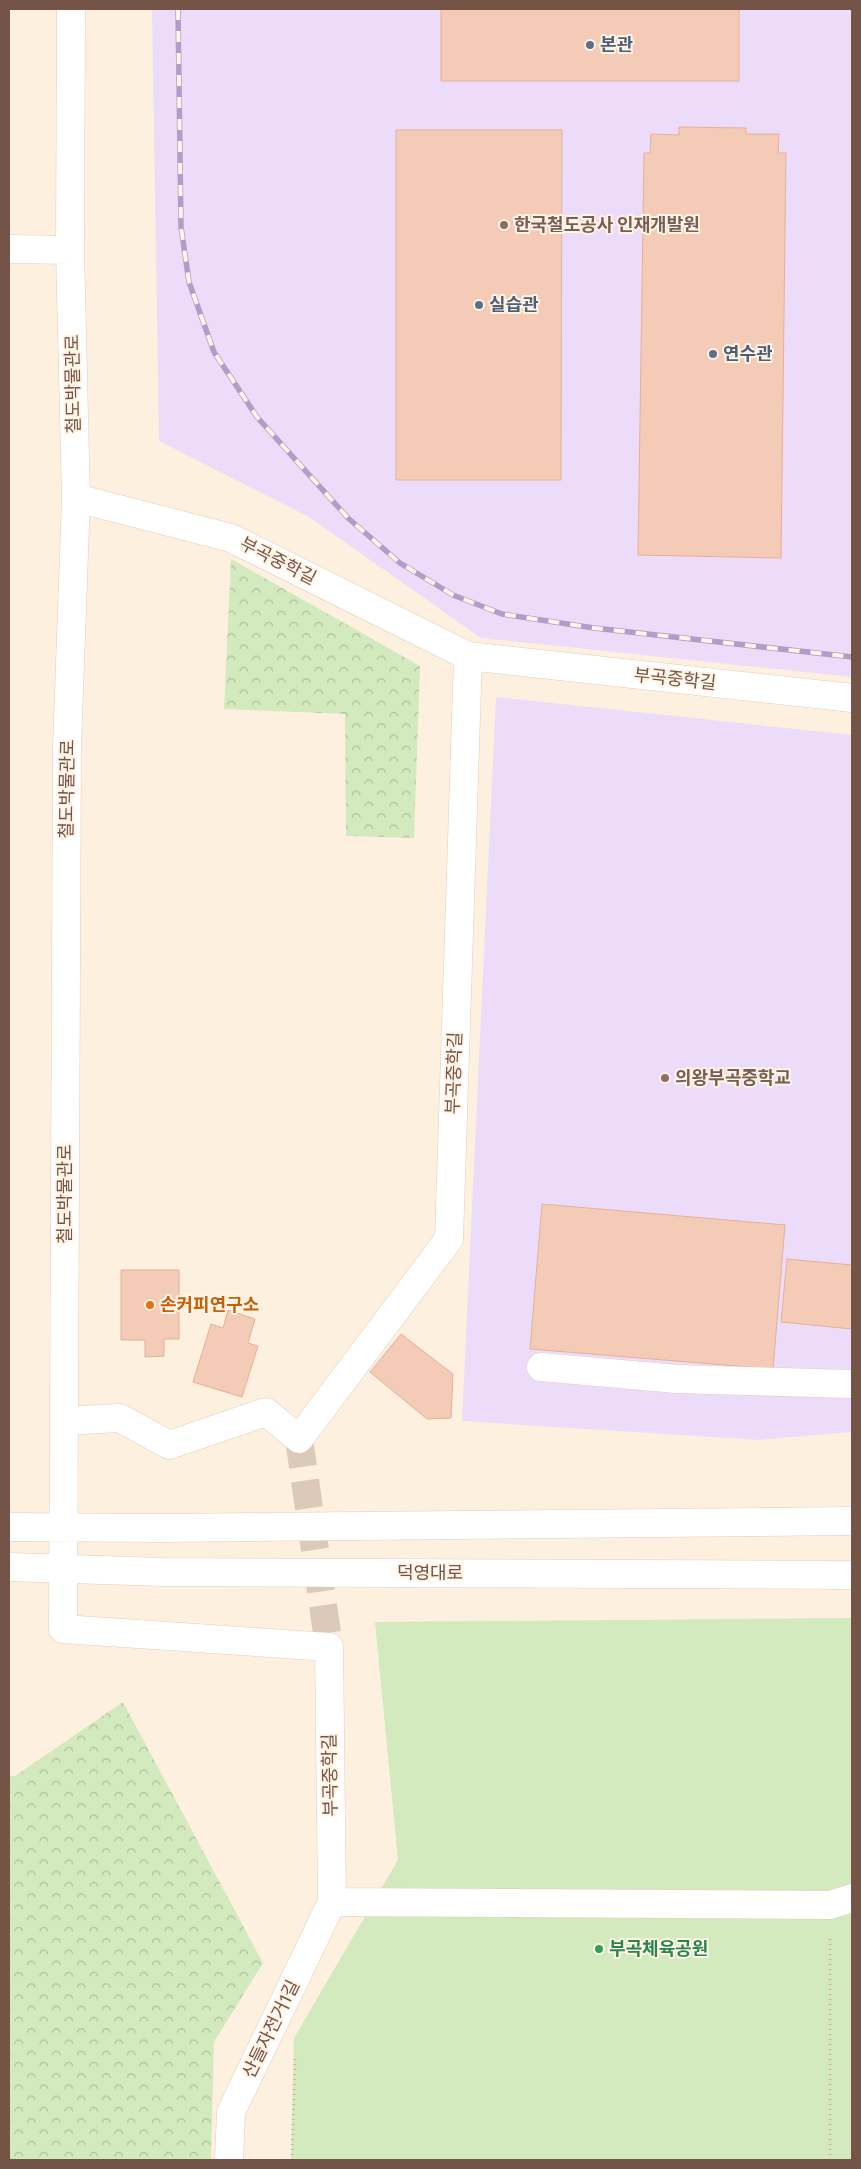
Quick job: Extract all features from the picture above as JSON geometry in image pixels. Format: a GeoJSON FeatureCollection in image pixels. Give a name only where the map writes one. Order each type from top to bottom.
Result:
{"type":"FeatureCollection","features":[{"type":"Feature","properties":{"kind":"street","name":"철도박물관로"},"geometry":{"type":"LineString","coordinates":[[71,9],[70,250],[76,498],[67,757],[64,1630],[329,1648]]}},
{"type":"Feature","properties":{"kind":"street"},"geometry":{"type":"LineString","coordinates":[[9,249],[70,250]]}},
{"type":"Feature","properties":{"kind":"street","name":"부곡중학길"},"geometry":{"type":"LineString","coordinates":[[76,498],[232,538],[468,656],[852,698]]}},
{"type":"Feature","properties":{"kind":"street","name":"부곡중학길"},"geometry":{"type":"LineString","coordinates":[[64,1421],[120,1418],[169,1445],[266,1412],[299,1439],[448,1239],[468,656]]}},
{"type":"Feature","properties":{"kind":"street"},"geometry":{"type":"LineString","coordinates":[[541,1366],[677,1379],[852,1384]]}},
{"type":"Feature","properties":{"kind":"street"},"geometry":{"type":"LineString","coordinates":[[9,1527],[852,1521]]}},
{"type":"Feature","properties":{"kind":"street","name":"덕영대로"},"geometry":{"type":"LineString","coordinates":[[9,1567],[173,1572],[852,1575]]}},
{"type":"Feature","properties":{"kind":"street","name":"부곡중학길"},"geometry":{"type":"LineString","coordinates":[[329,1648],[332,1902]]}},
{"type":"Feature","properties":{"kind":"street"},"geometry":{"type":"LineString","coordinates":[[332,1902],[841,1901]]}},
{"type":"Feature","properties":{"kind":"street","name":"산들자전거1길"},"geometry":{"type":"LineString","coordinates":[[229,2160],[231,2112],[332,1902]]}},
{"type":"Feature","properties":{"kind":"path"},"geometry":{"type":"LineString","coordinates":[[830,2160],[841,1901]]}},
{"type":"Feature","properties":{"kind":"shaded area","name":"한국철도공사 인재개발원"},"geometry":{"type":"Polygon","coordinates":[[[152,9],[852,9],[852,677],[481,638],[309,517],[159,441],[152,9]]]}},
{"type":"Feature","properties":{"kind":"shaded area","name":"의왕부곡중학교"},"geometry":{"type":"Polygon","coordinates":[[[496,697],[852,735],[852,1432],[760,1440],[462,1421],[496,697]]]}},
{"type":"Feature","properties":{"kind":"green space"},"geometry":{"type":"Polygon","coordinates":[[[231,559],[420,666],[414,838],[346,836],[345,714],[224,709],[231,559]]]}},
{"type":"Feature","properties":{"kind":"green space","name":"부곡체육공원"},"geometry":{"type":"Polygon","coordinates":[[[852,1618],[852,2160],[291,2160],[294,2038],[398,1860],[375,1622],[852,1618]]]}},
{"type":"Feature","properties":{"kind":"green space"},"geometry":{"type":"Polygon","coordinates":[[[123,1702],[263,1963],[214,2042],[211,2160],[9,2160],[9,1776],[15,1776],[123,1702]]]}},
{"type":"Feature","properties":{"kind":"building","name":"본관"},"geometry":{"type":"Polygon","coordinates":[[[441,9],[739,9],[739,81],[441,81],[441,9]]]}},
{"type":"Feature","properties":{"kind":"building","name":"연수관"},"geometry":{"type":"Polygon","coordinates":[[[679,127],[746,128],[746,134],[779,134],[778,153],[786,153],[781,558],[638,555],[644,153],[650,153],[651,134],[679,135],[679,127]]]}},
{"type":"Feature","properties":{"kind":"building","name":"실습관"},"geometry":{"type":"Polygon","coordinates":[[[396,130],[562,130],[561,480],[396,480],[396,130]]]}},
{"type":"Feature","properties":{"kind":"building"},"geometry":{"type":"Polygon","coordinates":[[[542,1204],[785,1225],[773,1369],[530,1349],[542,1204]]]}},
{"type":"Feature","properties":{"kind":"building"},"geometry":{"type":"Polygon","coordinates":[[[787,1259],[852,1265],[852,1329],[781,1322],[787,1259]]]}},
{"type":"Feature","properties":{"kind":"building","name":"손커피연구소"},"geometry":{"type":"Polygon","coordinates":[[[121,1270],[179,1270],[179,1339],[164,1339],[164,1356],[145,1357],[145,1340],[121,1340],[121,1270]]]}},
{"type":"Feature","properties":{"kind":"building"},"geometry":{"type":"Polygon","coordinates":[[[228,1310],[255,1319],[248,1343],[258,1346],[242,1397],[193,1382],[211,1324],[223,1328],[228,1310]]]}},
{"type":"Feature","properties":{"kind":"building"},"geometry":{"type":"Polygon","coordinates":[[[401,1334],[453,1374],[451,1418],[427,1419],[370,1372],[401,1334]]]}},
{"type":"Feature","properties":{"kind":"tunnel"},"geometry":{"type":"LineString","coordinates":[[299,1439],[329,1647]]}},
{"type":"Feature","properties":{"kind":"railway"},"geometry":{"type":"LineString","coordinates":[[178,9],[181,227],[189,282],[214,352],[257,417],[348,518],[400,563],[453,595],[502,614],[594,628],[852,657]]}},
{"type":"Feature","properties":{"kind":"place","name":"본관"},"geometry":{"type":"Point","coordinates":[590,45]}},
{"type":"Feature","properties":{"kind":"place","name":"한국철도공사 인재개발원"},"geometry":{"type":"Point","coordinates":[504,225]}},
{"type":"Feature","properties":{"kind":"place","name":"실습관"},"geometry":{"type":"Point","coordinates":[479,305]}},
{"type":"Feature","properties":{"kind":"place","name":"연수관"},"geometry":{"type":"Point","coordinates":[713,354]}},
{"type":"Feature","properties":{"kind":"place","name":"의왕부곡중학교"},"geometry":{"type":"Point","coordinates":[665,1078]}},
{"type":"Feature","properties":{"kind":"place","name":"손커피연구소"},"geometry":{"type":"Point","coordinates":[150,1305]}},
{"type":"Feature","properties":{"kind":"place","name":"부곡체육공원"},"geometry":{"type":"Point","coordinates":[599,1949]}}]}
